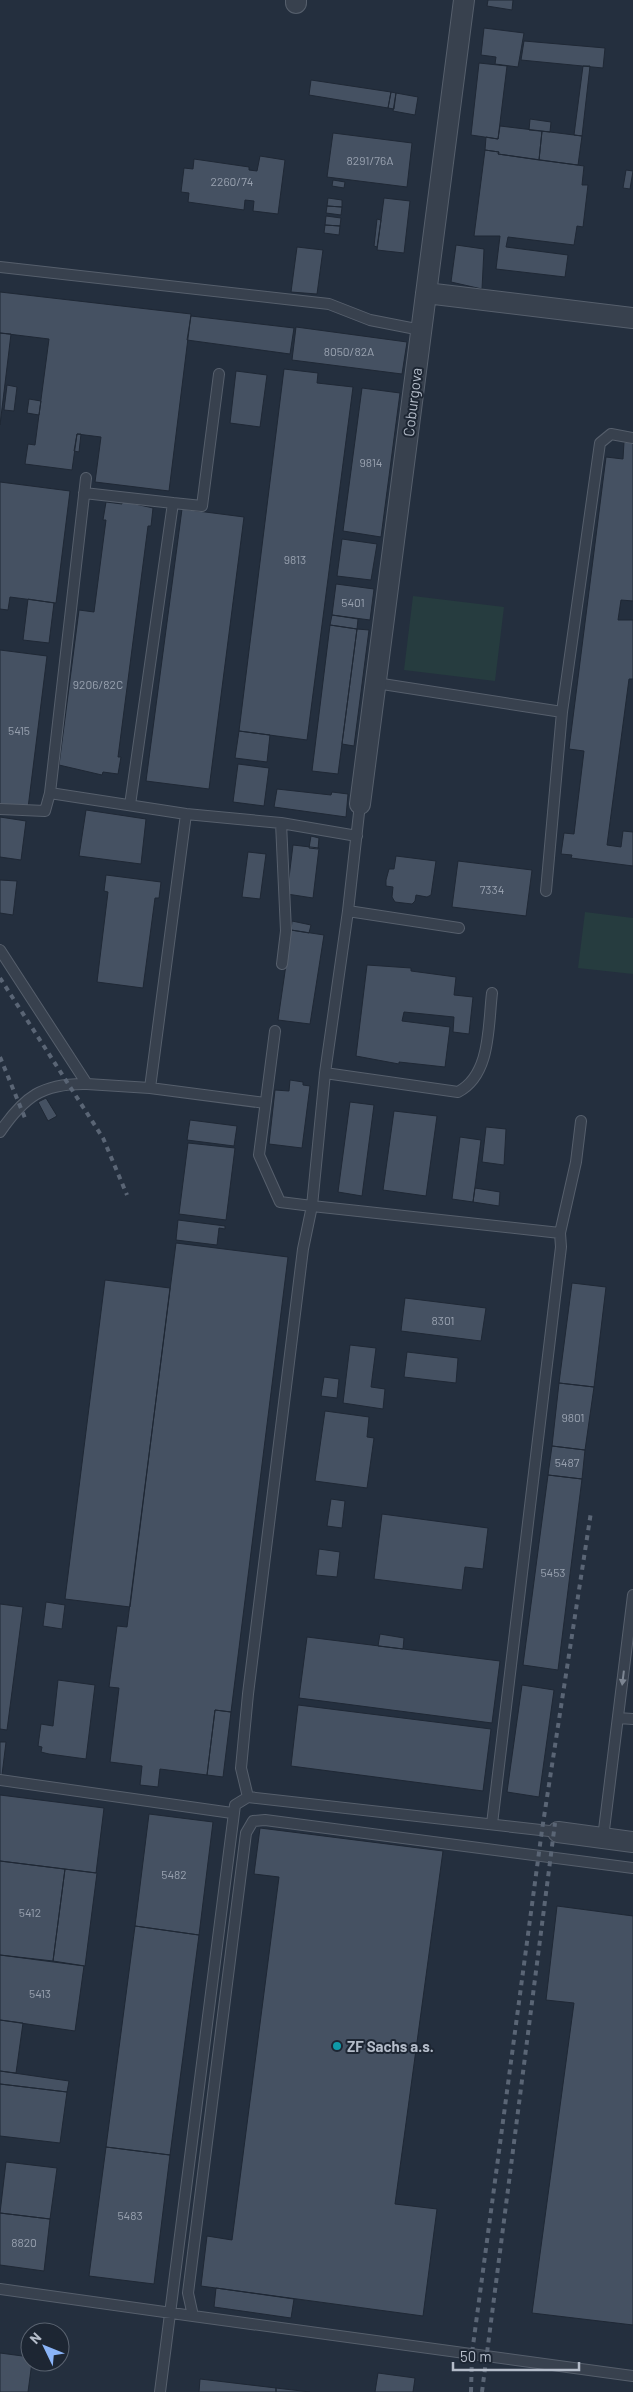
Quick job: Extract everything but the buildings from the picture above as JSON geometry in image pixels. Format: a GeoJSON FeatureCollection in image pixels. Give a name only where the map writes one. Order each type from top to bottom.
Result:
{"type":"FeatureCollection","features":[{"type":"Feature","properties":{"kind":"street","name":"Coburgova"},"geometry":{"type":"LineString","coordinates":[[360,804],[464,0]]}},
{"type":"Feature","properties":{"kind":"street"},"geometry":{"type":"LineString","coordinates":[[426,292],[633,318]]}},
{"type":"Feature","properties":{"kind":"street"},"geometry":{"type":"LineString","coordinates":[[558,1832],[633,1842]]}},
{"type":"Feature","properties":{"kind":"lane"},"geometry":{"type":"LineString","coordinates":[[0,267],[329,304],[370,320],[421,330]]}},
{"type":"Feature","properties":{"kind":"lane"},"geometry":{"type":"LineString","coordinates":[[84,493],[202,506],[219,374]]}},
{"type":"Feature","properties":{"kind":"lane"},"geometry":{"type":"LineString","coordinates":[[546,891],[562,712],[600,443],[611,434],[633,438]]}},
{"type":"Feature","properties":{"kind":"lane"},"geometry":{"type":"LineString","coordinates":[[0,809],[46,811],[50,793],[86,478]]}},
{"type":"Feature","properties":{"kind":"lane"},"geometry":{"type":"LineString","coordinates":[[130,805],[173,503]]}},
{"type":"Feature","properties":{"kind":"lane"},"geometry":{"type":"LineString","coordinates":[[376,683],[562,712]]}},
{"type":"Feature","properties":{"kind":"lane"},"geometry":{"type":"LineString","coordinates":[[50,793],[186,814],[282,823],[357,836]]}},
{"type":"Feature","properties":{"kind":"lane"},"geometry":{"type":"LineString","coordinates":[[248,1797],[241,1768],[248,1694],[303,1249],[312,1206],[325,1073],[348,910],[360,804]]}},
{"type":"Feature","properties":{"kind":"lane"},"geometry":{"type":"LineString","coordinates":[[150,1088],[186,814]]}},
{"type":"Feature","properties":{"kind":"lane"},"geometry":{"type":"LineString","coordinates":[[282,823],[286,931],[282,964]]}},
{"type":"Feature","properties":{"kind":"lane"},"geometry":{"type":"LineString","coordinates":[[348,910],[459,928]]}},
{"type":"Feature","properties":{"kind":"lane"},"geometry":{"type":"LineString","coordinates":[[0,950],[87,1084]]}},
{"type":"Feature","properties":{"kind":"lane"},"geometry":{"type":"LineString","coordinates":[[325,1073],[458,1092],[469,1086],[479,1072],[486,1040],[492,993]]}},
{"type":"Feature","properties":{"kind":"lane"},"geometry":{"type":"LineString","coordinates":[[275,1031],[260,1155],[280,1202],[560,1233]]}},
{"type":"Feature","properties":{"kind":"lane"},"geometry":{"type":"LineString","coordinates":[[0,1132],[16,1109],[29,1098],[60,1086],[87,1084],[150,1088],[265,1102]]}},
{"type":"Feature","properties":{"kind":"lane"},"geometry":{"type":"LineString","coordinates":[[492,1824],[558,1267],[560,1233],[576,1162],[581,1121]]}},
{"type":"Feature","properties":{"kind":"lane"},"geometry":{"type":"LineString","coordinates":[[603,1838],[633,1595]]}},
{"type":"Feature","properties":{"kind":"lane"},"geometry":{"type":"LineString","coordinates":[[618,1718],[633,1719]]}},
{"type":"Feature","properties":{"kind":"lane"},"geometry":{"type":"LineString","coordinates":[[0,1780],[232,1813]]}},
{"type":"Feature","properties":{"kind":"lane"},"geometry":{"type":"LineString","coordinates":[[160,2392],[232,1813],[235,1806],[248,1797],[558,1832]]}},
{"type":"Feature","properties":{"kind":"lane"},"geometry":{"type":"LineString","coordinates":[[193,2316],[188,2293],[248,1826],[258,1819],[633,1868]]}},
{"type":"Feature","properties":{"kind":"lane"},"geometry":{"type":"LineString","coordinates":[[0,2289],[633,2376]]}},
{"type":"Feature","properties":{"kind":"green space"},"geometry":{"type":"Polygon","coordinates":[[[413,596],[504,607],[495,681],[404,670],[413,596]]]}},
{"type":"Feature","properties":{"kind":"green space"},"geometry":{"type":"Polygon","coordinates":[[[585,912],[633,918],[633,974],[578,968],[585,912]]]}},
{"type":"Feature","properties":{"kind":"railway"},"geometry":{"type":"LineString","coordinates":[[0,978],[103,1138],[127,1195]]}},
{"type":"Feature","properties":{"kind":"railway"},"geometry":{"type":"LineString","coordinates":[[0,1057],[25,1118]]}},
{"type":"Feature","properties":{"kind":"railway"},"geometry":{"type":"LineString","coordinates":[[471,2392],[472,2353],[542,1830],[591,1512]]}},
{"type":"Feature","properties":{"kind":"railway"},"geometry":{"type":"LineString","coordinates":[[482,2392],[555,1823]]}},
{"type":"Feature","properties":{"kind":"place","name":"ZF Sachs a.s."},"geometry":{"type":"Point","coordinates":[337,2046]}}]}
